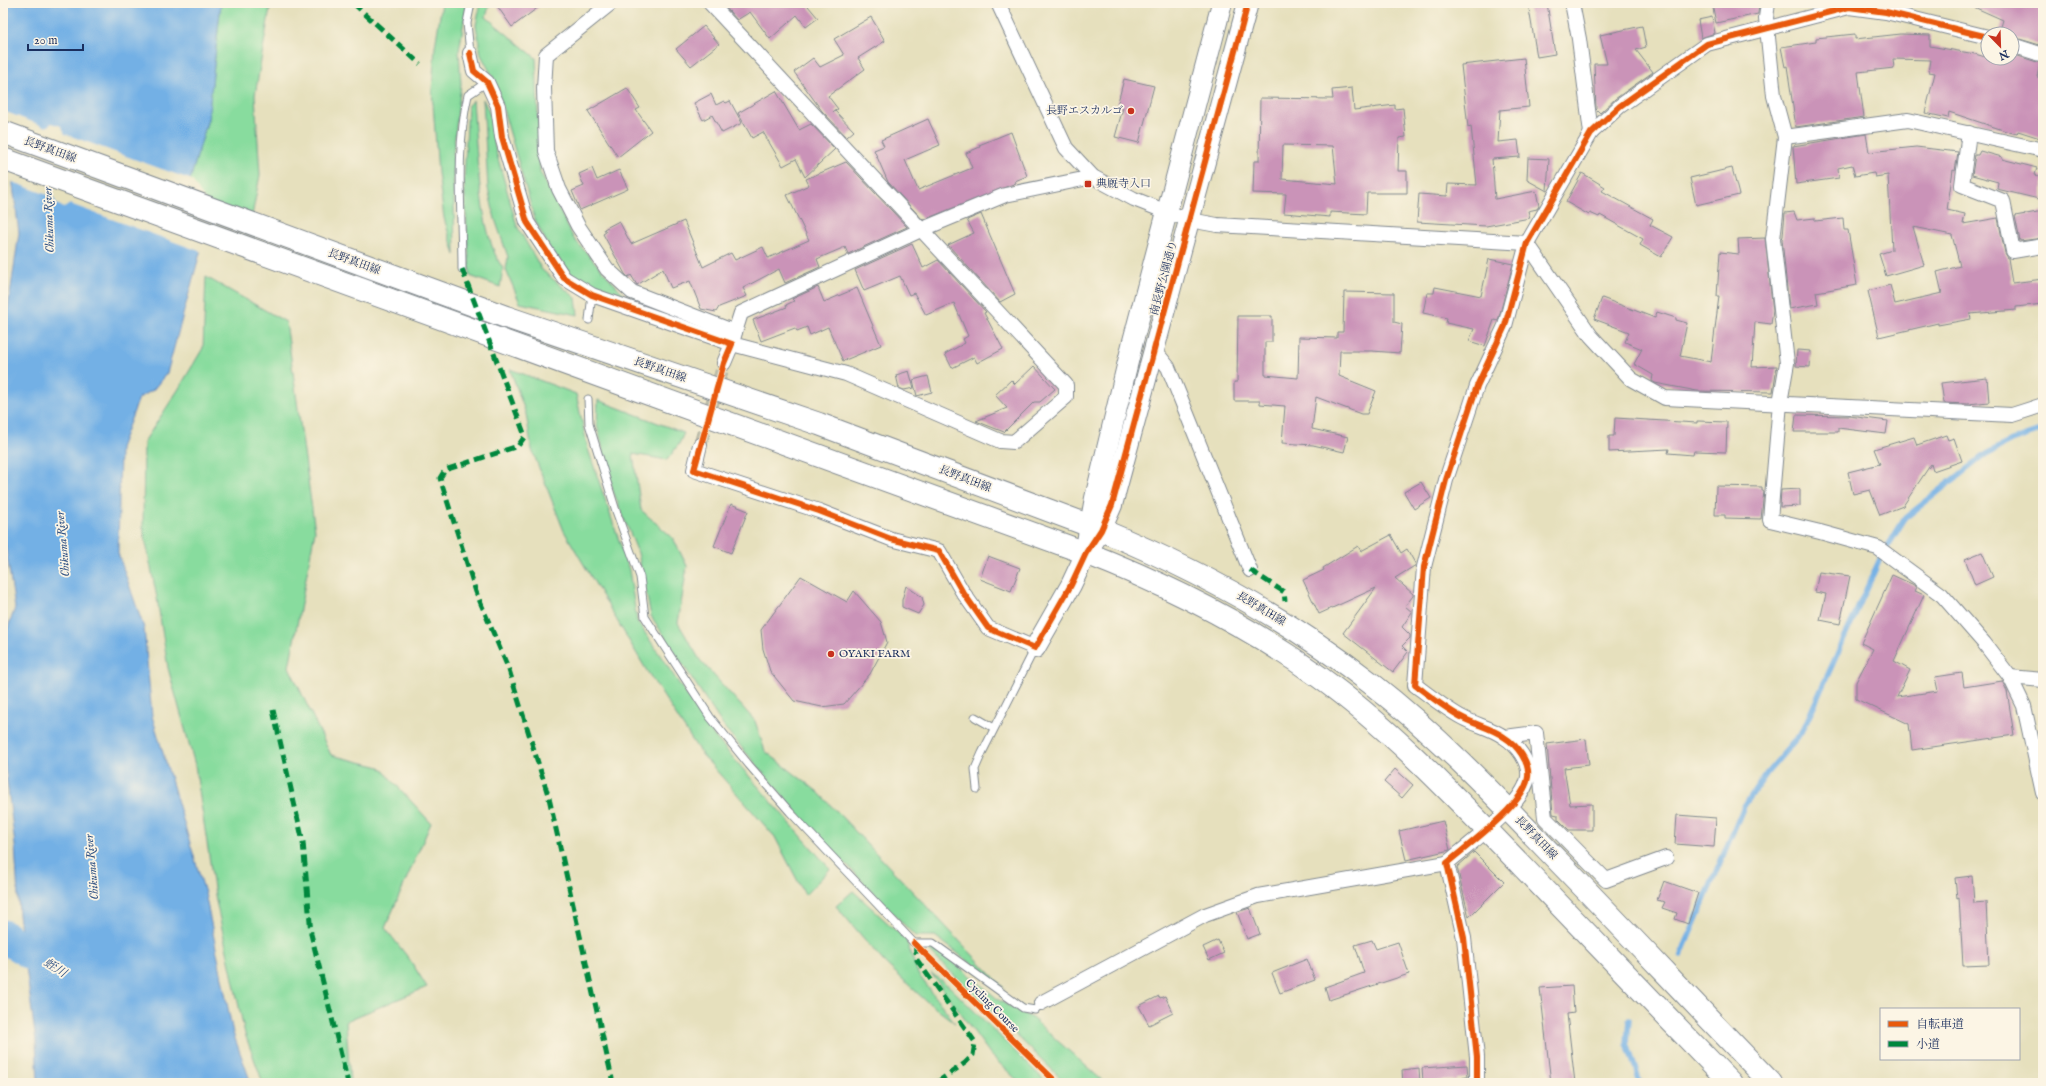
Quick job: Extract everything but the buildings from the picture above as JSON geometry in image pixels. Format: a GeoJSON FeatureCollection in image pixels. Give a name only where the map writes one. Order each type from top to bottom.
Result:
{"type":"FeatureCollection","features":[{"type":"Feature","properties":{"kind":"main road","name":"長野真田線"},"geometry":{"type":"LineString","coordinates":[[3,132],[506,317],[819,424],[1131,542],[1219,585],[1263,609],[1315,642],[1371,683],[1444,745],[1509,810],[1538,825],[1598,887],[1770,1083]]}},
{"type":"Feature","properties":{"kind":"main road"},"geometry":{"type":"LineString","coordinates":[[3,159],[1086,554],[1128,570],[1204,605],[1263,639],[1318,676],[1425,767],[1731,1083]]}},
{"type":"Feature","properties":{"kind":"street"},"geometry":{"type":"LineString","coordinates":[[610,3],[546,55],[544,88],[546,151],[559,189],[578,226],[607,269],[632,292],[734,338]]}},
{"type":"Feature","properties":{"kind":"street"},"geometry":{"type":"LineString","coordinates":[[470,53],[474,71],[487,82],[498,106],[502,137],[527,222],[564,278],[592,295],[846,374],[1000,441],[1014,442],[1066,397],[1066,385],[923,229],[710,3]]}},
{"type":"Feature","properties":{"kind":"street"},"geometry":{"type":"LineString","coordinates":[[998,3],[1066,148],[1093,178],[1134,200],[1190,220],[1217,225],[1527,243]]}},
{"type":"Feature","properties":{"kind":"street","name":"南長野公園通り"},"geometry":{"type":"LineString","coordinates":[[1035,648],[1071,585],[1086,554],[1095,528],[1131,349],[1222,3]]}},
{"type":"Feature","properties":{"kind":"street","name":"南長野公園通り"},"geometry":{"type":"LineString","coordinates":[[1095,528],[1112,504],[1155,351],[1248,3]]}},
{"type":"Feature","properties":{"kind":"street"},"geometry":{"type":"LineString","coordinates":[[1572,3],[1579,39],[1592,133]]}},
{"type":"Feature","properties":{"kind":"street"},"geometry":{"type":"LineString","coordinates":[[1768,3],[1766,18],[1774,96],[1785,137],[1773,239],[1787,363],[1780,403],[1770,520],[1820,532],[1883,553],[1942,596],[1984,642],[2010,677],[2024,706],[2043,793]]}},
{"type":"Feature","properties":{"kind":"street"},"geometry":{"type":"LineString","coordinates":[[1534,769],[1505,737],[1462,717],[1415,685],[1426,560],[1446,480],[1477,386],[1504,326],[1527,243],[1592,133],[1620,106],[1707,44],[1849,8],[1886,12],[1980,35]]}},
{"type":"Feature","properties":{"kind":"street"},"geometry":{"type":"LineString","coordinates":[[2020,48],[2043,55]]}},
{"type":"Feature","properties":{"kind":"street"},"geometry":{"type":"LineString","coordinates":[[1785,137],[1908,120],[2043,150]]}},
{"type":"Feature","properties":{"kind":"street"},"geometry":{"type":"LineString","coordinates":[[1969,133],[1962,185],[2003,201],[2013,251],[2043,246]]}},
{"type":"Feature","properties":{"kind":"street"},"geometry":{"type":"LineString","coordinates":[[724,362],[734,338],[741,312],[923,229],[1005,195],[1093,178]]}},
{"type":"Feature","properties":{"kind":"street"},"geometry":{"type":"LineString","coordinates":[[1527,243],[1591,336],[1631,379],[1665,398],[2012,415],[2043,405]]}},
{"type":"Feature","properties":{"kind":"street"},"geometry":{"type":"LineString","coordinates":[[1155,351],[1168,367],[1250,570]]}},
{"type":"Feature","properties":{"kind":"street"},"geometry":{"type":"LineString","coordinates":[[700,445],[694,470],[819,511],[892,539],[939,551],[962,591],[988,628],[1035,648]]}},
{"type":"Feature","properties":{"kind":"street"},"geometry":{"type":"LineString","coordinates":[[2010,677],[2043,680]]}},
{"type":"Feature","properties":{"kind":"street"},"geometry":{"type":"LineString","coordinates":[[1505,737],[1536,733],[1534,769],[1538,825]]}},
{"type":"Feature","properties":{"kind":"street"},"geometry":{"type":"LineString","coordinates":[[1041,1003],[1205,915],[1258,896],[1447,863],[1509,810],[1524,789],[1528,777],[1534,769]]}},
{"type":"Feature","properties":{"kind":"street"},"geometry":{"type":"LineString","coordinates":[[1598,887],[1666,858]]}},
{"type":"Feature","properties":{"kind":"street"},"geometry":{"type":"LineString","coordinates":[[1447,863],[1464,938],[1477,1057],[1477,1083]]}},
{"type":"Feature","properties":{"kind":"lane"},"geometry":{"type":"LineString","coordinates":[[470,53],[467,23],[472,3]]}},
{"type":"Feature","properties":{"kind":"lane"},"geometry":{"type":"LineString","coordinates":[[462,269],[460,157],[464,113],[468,96],[487,82]]}},
{"type":"Feature","properties":{"kind":"lane"},"geometry":{"type":"LineString","coordinates":[[589,320],[592,295]]}},
{"type":"Feature","properties":{"kind":"lane"},"geometry":{"type":"LineString","coordinates":[[588,399],[592,431],[616,511],[640,577],[645,617],[710,717],[790,812],[914,943],[933,943],[1023,1008],[1035,1010],[1041,1003]]}},
{"type":"Feature","properties":{"kind":"lane"},"geometry":{"type":"LineString","coordinates":[[977,789],[975,768],[1035,648]]}},
{"type":"Feature","properties":{"kind":"lane"},"geometry":{"type":"LineString","coordinates":[[975,717],[994,728]]}},
{"type":"Feature","properties":{"kind":"green space"},"geometry":{"type":"Polygon","coordinates":[[[221,3],[271,3],[255,95],[260,175],[249,231],[211,213],[190,180],[208,119],[221,3]]]}},
{"type":"Feature","properties":{"kind":"green space"},"geometry":{"type":"Polygon","coordinates":[[[442,3],[467,3],[459,51],[461,84],[453,154],[455,255],[444,218],[438,173],[432,90],[435,47],[442,3]]]}},
{"type":"Feature","properties":{"kind":"green space"},"geometry":{"type":"Polygon","coordinates":[[[481,3],[490,3],[486,17],[536,58],[540,172],[574,239],[630,301],[573,276],[550,249],[535,220],[495,81],[481,55],[476,25],[481,3]]]}},
{"type":"Feature","properties":{"kind":"green space"},"geometry":{"type":"Polygon","coordinates":[[[483,99],[491,117],[495,148],[517,226],[542,270],[576,298],[578,315],[520,303],[506,270],[508,257],[495,219],[488,188],[483,99]]]}},
{"type":"Feature","properties":{"kind":"green space"},"geometry":{"type":"Polygon","coordinates":[[[473,100],[477,163],[484,212],[495,254],[503,268],[500,287],[470,276],[464,181],[468,105],[473,100]]]}},
{"type":"Feature","properties":{"kind":"green space"},"geometry":{"type":"Polygon","coordinates":[[[206,277],[286,322],[315,531],[289,667],[331,755],[380,767],[431,823],[385,928],[410,960],[427,987],[346,1021],[350,1083],[263,1083],[245,1034],[216,901],[195,765],[168,668],[157,598],[143,528],[144,442],[203,348],[206,277]]]}},
{"type":"Feature","properties":{"kind":"green space"},"geometry":{"type":"Polygon","coordinates":[[[510,369],[576,394],[588,449],[629,570],[637,621],[715,737],[830,869],[805,895],[775,837],[700,752],[647,671],[564,531],[532,450],[526,414],[510,369]]]}},
{"type":"Feature","properties":{"kind":"green space"},"geometry":{"type":"Polygon","coordinates":[[[598,400],[684,433],[679,444],[667,460],[633,454],[641,510],[673,538],[687,566],[678,623],[700,660],[755,721],[765,751],[818,792],[1005,989],[935,936],[915,936],[809,826],[724,727],[651,616],[638,553],[613,491],[597,425],[598,400]]]}},
{"type":"Feature","properties":{"kind":"green space"},"geometry":{"type":"Polygon","coordinates":[[[853,891],[906,940],[918,974],[955,1023],[925,1000],[884,962],[836,906],[853,891]]]}},
{"type":"Feature","properties":{"kind":"green space"},"geometry":{"type":"Polygon","coordinates":[[[926,948],[941,952],[1000,1001],[1032,1018],[1105,1083],[1066,1083],[926,948]]]}},
{"type":"Feature","properties":{"kind":"green space"},"geometry":{"type":"Polygon","coordinates":[[[931,973],[950,987],[1047,1083],[1020,1083],[991,1055],[931,973]]]}},
{"type":"Feature","properties":{"kind":"water","name":"Chikuma River"},"geometry":{"type":"Polygon","coordinates":[[[3,3],[221,3],[208,119],[190,180],[211,213],[167,373],[153,390],[139,398],[120,448],[118,553],[144,628],[152,716],[205,893],[233,1033],[251,1083],[38,1083],[36,1042],[19,915],[15,845],[3,749],[3,641],[15,608],[3,529],[3,343],[19,233],[3,107],[3,3]]]}},
{"type":"Feature","properties":{"kind":"pier"},"geometry":{"type":"Polygon","coordinates":[[[3,111],[46,127],[52,123],[61,126],[65,134],[192,180],[213,213],[202,252],[70,204],[64,208],[57,204],[53,197],[10,181],[3,111]]]}},
{"type":"Feature","properties":{"kind":"waterway"},"geometry":{"type":"LineString","coordinates":[[1681,955],[1744,806],[1767,773],[1802,732],[1880,559],[1905,518],[1986,454],[2011,441],[2043,430]]}},
{"type":"Feature","properties":{"kind":"waterway","name":"蛭川"},"geometry":{"type":"LineString","coordinates":[[3,936],[63,973]]}},
{"type":"Feature","properties":{"kind":"waterway"},"geometry":{"type":"LineString","coordinates":[[1629,1020],[1627,1043],[1640,1083]]}},
{"type":"Feature","properties":{"kind":"tunnel"},"geometry":{"type":"LineString","coordinates":[[700,445],[724,363]]}},
{"type":"Feature","properties":{"kind":"marked path"},"geometry":{"type":"LineString","coordinates":[[353,3],[420,64]]}},
{"type":"Feature","properties":{"kind":"marked path"},"geometry":{"type":"LineString","coordinates":[[462,269],[525,436],[518,446],[445,470],[440,478],[476,592],[509,670],[549,798],[613,1083]]}},
{"type":"Feature","properties":{"kind":"marked path"},"geometry":{"type":"LineString","coordinates":[[1250,570],[1284,592],[1285,601]]}},
{"type":"Feature","properties":{"kind":"marked path"},"geometry":{"type":"LineString","coordinates":[[273,710],[303,842],[311,934],[348,1083]]}},
{"type":"Feature","properties":{"kind":"marked path"},"geometry":{"type":"LineString","coordinates":[[915,944],[917,960],[975,1042],[973,1055],[965,1063],[936,1083]]}},
{"type":"Feature","properties":{"kind":"cycle path"},"geometry":{"type":"LineString","coordinates":[[470,53],[474,71],[487,82],[498,106],[502,137],[527,222],[564,278],[592,295],[732,344],[724,363],[694,470],[819,511],[891,539],[939,551],[962,591],[988,628],[1035,648],[1071,585],[1086,553],[1101,530],[1112,505],[1248,3]]}},
{"type":"Feature","properties":{"kind":"cycle path"},"geometry":{"type":"LineString","coordinates":[[1477,1083],[1477,1057],[1464,938],[1447,863],[1507,811],[1525,788],[1528,771],[1522,754],[1509,740],[1494,731],[1457,714],[1415,685],[1424,567],[1446,480],[1477,386],[1505,326],[1527,243],[1591,133],[1620,106],[1707,44],[1849,7],[1886,12],[1980,35]]}},
{"type":"Feature","properties":{"kind":"cycle path","name":"Cycling Course"},"geometry":{"type":"LineString","coordinates":[[914,943],[1057,1083]]}},
{"type":"Feature","properties":{"kind":"place","name":"長野エスカルゴ"},"geometry":{"type":"Point","coordinates":[1131,111]}},
{"type":"Feature","properties":{"kind":"place","name":"典厩寺入口"},"geometry":{"type":"Point","coordinates":[1088,184]}},
{"type":"Feature","properties":{"kind":"place","name":"OYAKI FARM"},"geometry":{"type":"Point","coordinates":[831,654]}}]}
